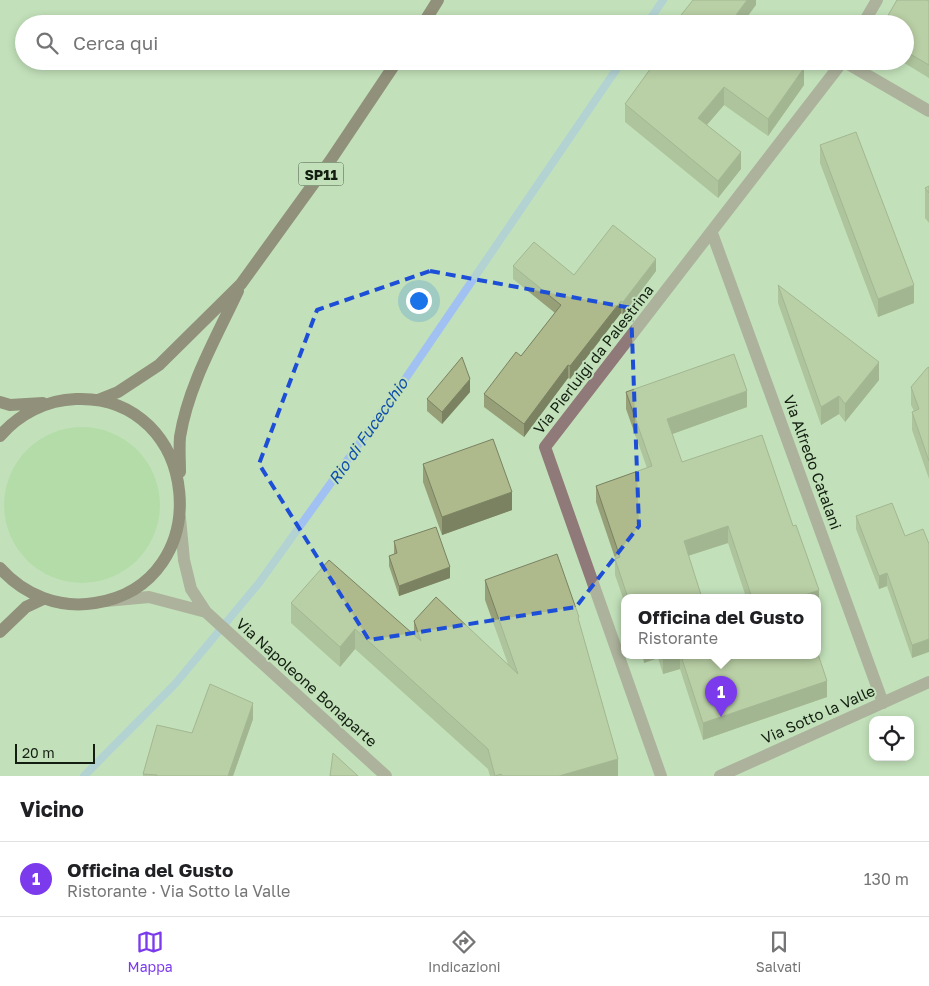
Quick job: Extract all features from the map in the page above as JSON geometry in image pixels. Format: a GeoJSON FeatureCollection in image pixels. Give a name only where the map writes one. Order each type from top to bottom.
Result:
{"type":"FeatureCollection","features":[{"type":"Feature","properties":{"kind":"main road"},"geometry":{"type":"LineString","coordinates":[[428,15],[438,0]]}},
{"type":"Feature","properties":{"kind":"main road","name":"SP11"},"geometry":{"type":"LineString","coordinates":[[98,400],[118,392],[159,365],[241,284],[330,161],[391,70]]}},
{"type":"Feature","properties":{"kind":"main road"},"geometry":{"type":"LineString","coordinates":[[0,568],[22,588],[43,599],[70,604],[106,601],[132,590],[155,571],[171,546],[180,518],[180,439],[186,410],[201,371],[241,284]]}},
{"type":"Feature","properties":{"kind":"main road"},"geometry":{"type":"LineString","coordinates":[[0,402],[10,405],[68,399],[98,400],[127,411],[152,430],[170,455],[180,484]]}},
{"type":"Feature","properties":{"kind":"main road"},"geometry":{"type":"LineString","coordinates":[[0,436],[20,418],[53,402]]}},
{"type":"Feature","properties":{"kind":"main road"},"geometry":{"type":"LineString","coordinates":[[0,632],[26,607],[43,599]]}},
{"type":"Feature","properties":{"kind":"street"},"geometry":{"type":"LineString","coordinates":[[868,15],[876,0]]}},
{"type":"Feature","properties":{"kind":"street","name":"Via Pierluigi da Palestrina"},"geometry":{"type":"LineString","coordinates":[[661,776],[545,448],[836,70]]}},
{"type":"Feature","properties":{"kind":"street"},"geometry":{"type":"LineString","coordinates":[[859,70],[929,110]]}},
{"type":"Feature","properties":{"kind":"street","name":"Via Alfredo Catalani"},"geometry":{"type":"LineString","coordinates":[[712,232],[883,703]]}},
{"type":"Feature","properties":{"kind":"street","name":"Via Napoleone Bonaparte"},"geometry":{"type":"LineString","coordinates":[[180,518],[184,560],[191,589],[206,612],[386,776]]}},
{"type":"Feature","properties":{"kind":"street","name":"Via Napoleone Bonaparte"},"geometry":{"type":"LineString","coordinates":[[106,601],[150,597],[206,612]]}},
{"type":"Feature","properties":{"kind":"street","name":"Via Sotto la Valle"},"geometry":{"type":"LineString","coordinates":[[720,776],[929,682]]}},
{"type":"Feature","properties":{"kind":"highlighted area"},"geometry":{"type":"Polygon","coordinates":[[[430,271],[631,308],[639,526],[576,607],[369,640],[259,464],[317,310],[430,271]]]}},
{"type":"Feature","properties":{"kind":"green space"},"geometry":{"type":"Polygon","coordinates":[[[74,427],[90,427],[105,430],[119,436],[132,444],[143,455],[157,482],[160,505],[159,520],[151,542],[143,555],[132,566],[105,580],[90,583],[74,583],[59,580],[45,574],[32,566],[21,555],[7,528],[4,513],[4,497],[7,482],[13,468],[21,455],[32,444],[59,430],[74,427]]]}},
{"type":"Feature","properties":{"kind":"building"},"geometry":{"type":"Polygon","coordinates":[[[693,0],[747,0],[736,15],[681,15],[693,0]]]}},
{"type":"Feature","properties":{"kind":"building"},"geometry":{"type":"Polygon","coordinates":[[[897,0],[929,1],[929,65],[914,56],[914,15],[888,15],[897,0]]]}},
{"type":"Feature","properties":{"kind":"building"},"geometry":{"type":"Polygon","coordinates":[[[650,70],[803,70],[768,119],[724,87],[698,118],[741,152],[718,181],[625,104],[650,70]]]}},
{"type":"Feature","properties":{"kind":"building"},"geometry":{"type":"Polygon","coordinates":[[[856,132],[914,285],[878,299],[820,145],[856,132]]]}},
{"type":"Feature","properties":{"kind":"building"},"geometry":{"type":"Polygon","coordinates":[[[613,225],[656,259],[570,366],[568,365],[524,424],[484,394],[516,352],[521,356],[561,305],[513,266],[534,242],[574,275],[613,225]]]}},
{"type":"Feature","properties":{"kind":"building"},"geometry":{"type":"Polygon","coordinates":[[[778,285],[879,362],[845,404],[839,396],[821,407],[778,285]]]}},
{"type":"Feature","properties":{"kind":"building"},"geometry":{"type":"Polygon","coordinates":[[[734,354],[747,391],[667,419],[682,462],[762,435],[793,526],[796,525],[819,590],[808,594],[751,594],[728,526],[684,541],[701,594],[627,594],[615,559],[620,557],[596,486],[652,466],[626,392],[734,354]]]}},
{"type":"Feature","properties":{"kind":"building"},"geometry":{"type":"Polygon","coordinates":[[[462,357],[470,379],[442,412],[427,399],[462,357]]]}},
{"type":"Feature","properties":{"kind":"building"},"geometry":{"type":"Polygon","coordinates":[[[929,367],[929,461],[912,412],[919,409],[911,387],[929,367]]]}},
{"type":"Feature","properties":{"kind":"building"},"geometry":{"type":"Polygon","coordinates":[[[493,439],[512,492],[442,517],[423,464],[493,439]]]}},
{"type":"Feature","properties":{"kind":"building"},"geometry":{"type":"Polygon","coordinates":[[[892,503],[905,536],[923,529],[929,544],[929,639],[912,645],[887,573],[879,576],[856,516],[892,503]]]}},
{"type":"Feature","properties":{"kind":"building"},"geometry":{"type":"Polygon","coordinates":[[[436,527],[450,567],[399,586],[389,556],[397,553],[394,541],[436,527]]]}},
{"type":"Feature","properties":{"kind":"building"},"geometry":{"type":"Polygon","coordinates":[[[557,554],[579,617],[618,759],[559,776],[502,776],[501,774],[495,776],[488,749],[355,629],[340,647],[291,603],[329,560],[421,641],[414,621],[436,597],[518,674],[485,580],[557,554]]]}},
{"type":"Feature","properties":{"kind":"building"},"geometry":{"type":"Polygon","coordinates":[[[682,659],[820,659],[827,681],[703,723],[682,659]]]}},
{"type":"Feature","properties":{"kind":"building"},"geometry":{"type":"Polygon","coordinates":[[[210,684],[253,703],[228,776],[157,776],[143,774],[157,725],[192,733],[210,684]]]}},
{"type":"Feature","properties":{"kind":"building"},"geometry":{"type":"Polygon","coordinates":[[[333,753],[358,776],[330,776],[333,753]]]}},
{"type":"Feature","properties":{"kind":"waterway","name":"Rio di Fucecchio"},"geometry":{"type":"LineString","coordinates":[[653,15],[663,0]]}},
{"type":"Feature","properties":{"kind":"waterway","name":"Rio di Fucecchio"},"geometry":{"type":"LineString","coordinates":[[84,776],[175,684],[259,583],[397,391],[616,70]]}},
{"type":"Feature","properties":{"kind":"place","name":"Officina del Gusto"},"geometry":{"type":"Point","coordinates":[721,717]}}]}
